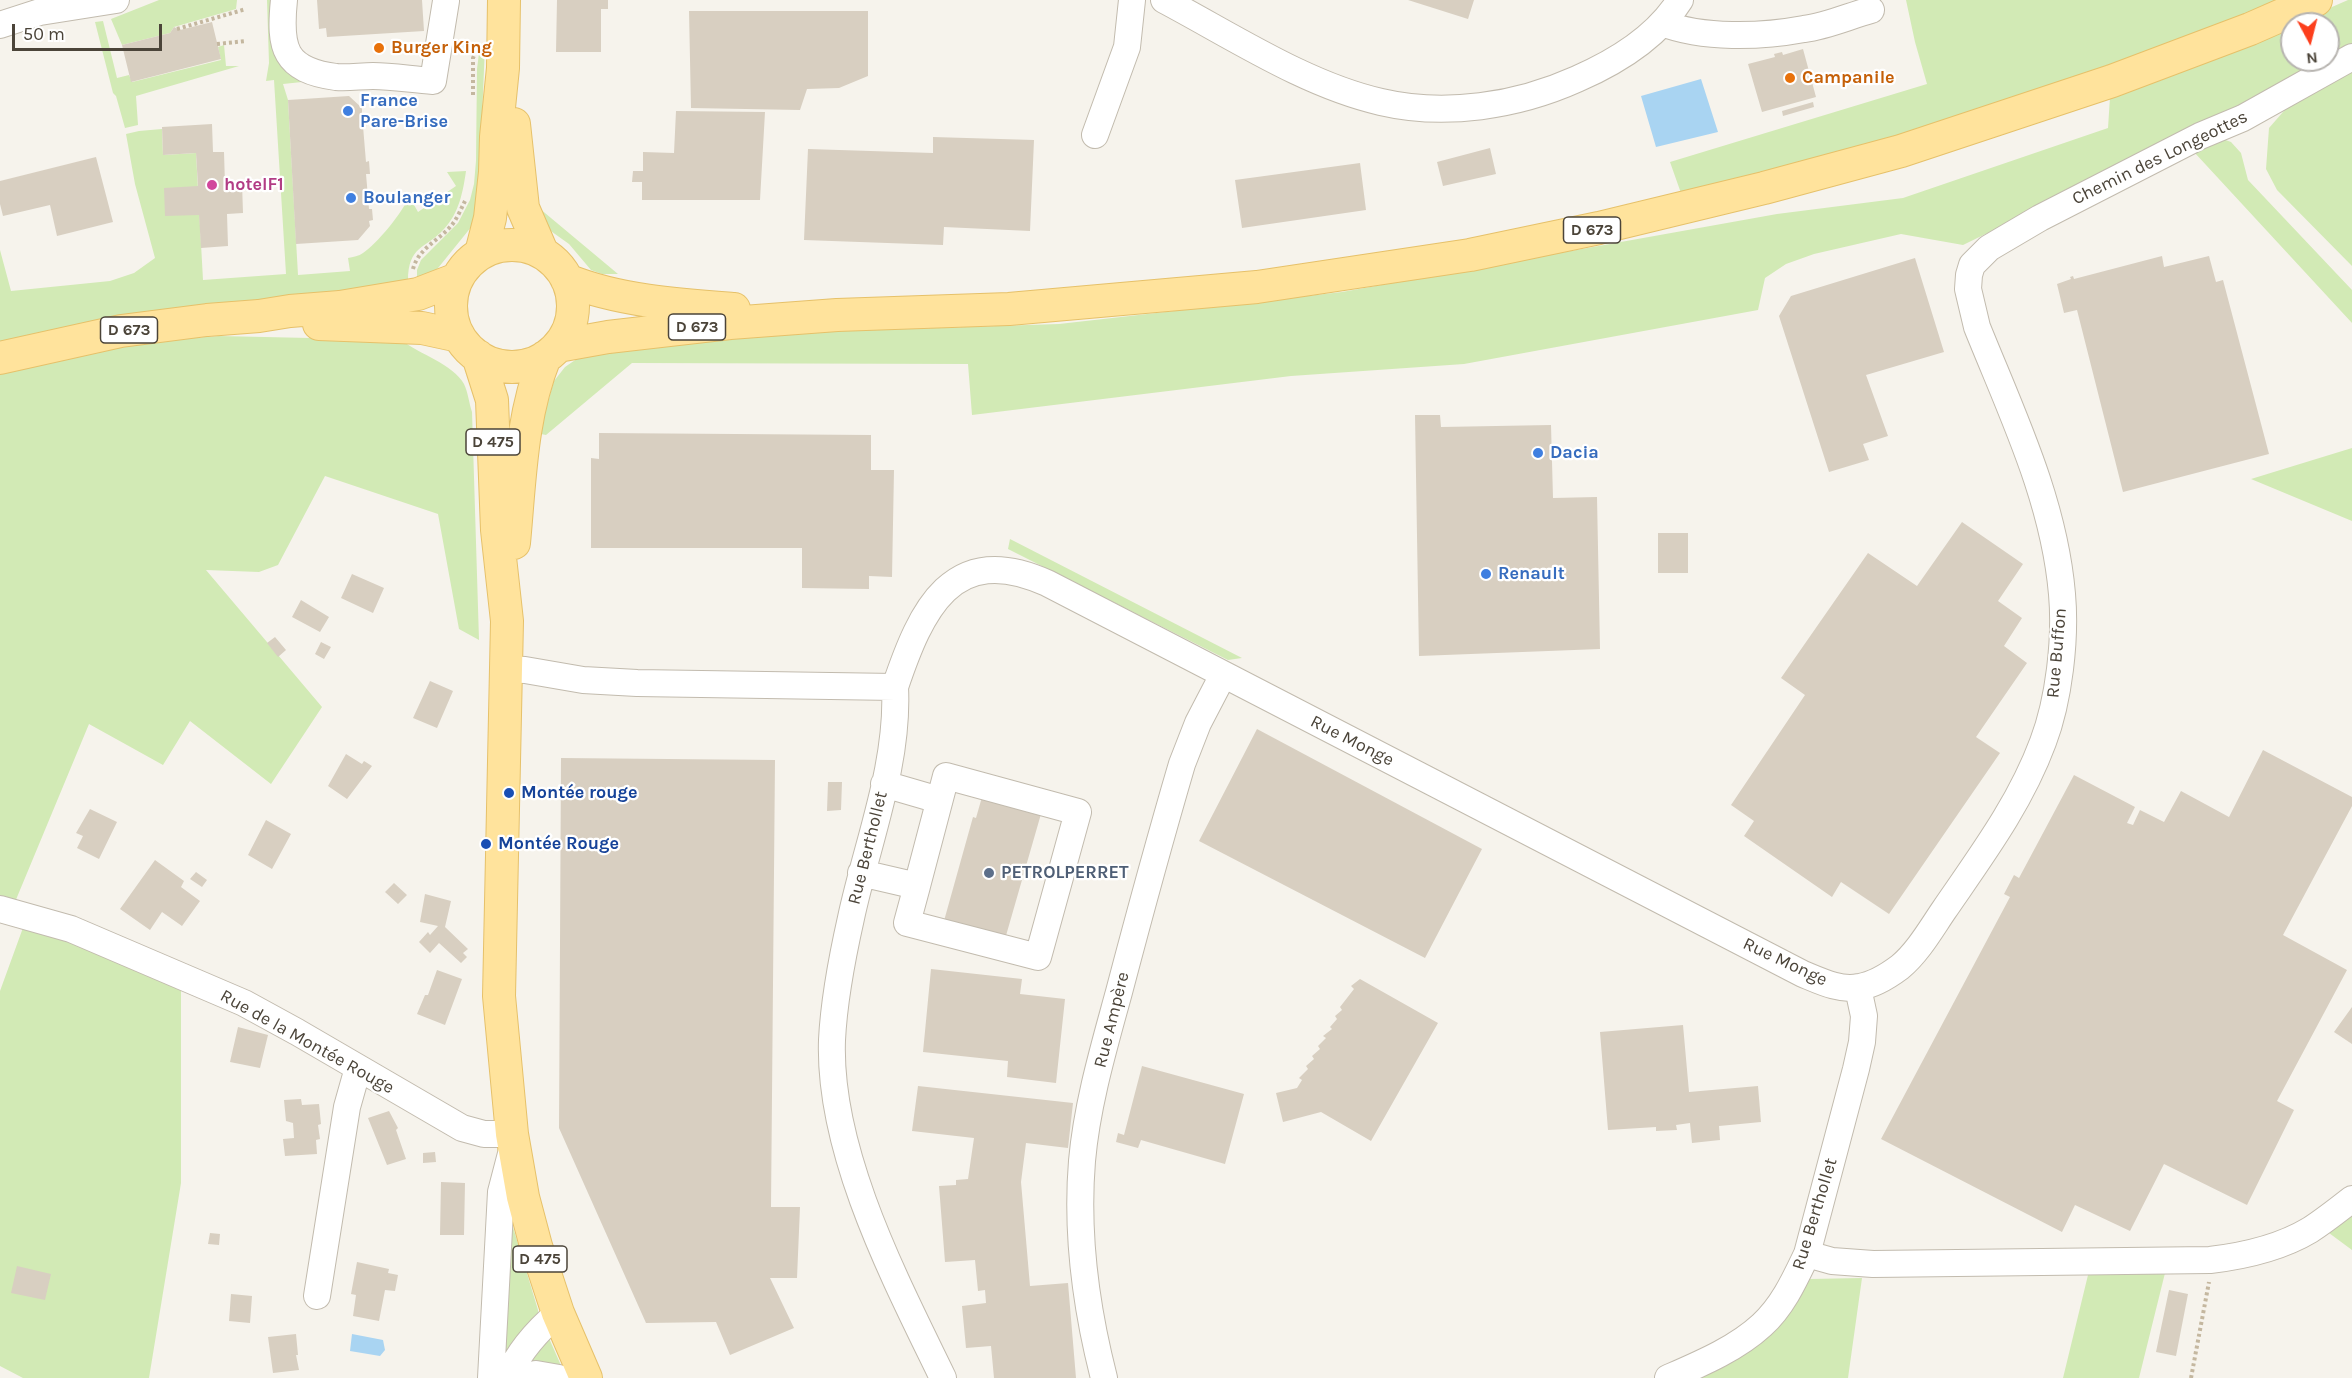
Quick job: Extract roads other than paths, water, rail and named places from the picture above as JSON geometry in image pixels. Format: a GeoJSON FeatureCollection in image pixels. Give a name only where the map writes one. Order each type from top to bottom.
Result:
{"type":"FeatureCollection","features":[{"type":"Feature","properties":{"kind":"main road"},"geometry":{"type":"LineString","coordinates":[[481,253],[488,232],[492,208],[495,136],[503,68],[504,0]]}},
{"type":"Feature","properties":{"kind":"main road","name":"D 673"},"geometry":{"type":"LineString","coordinates":[[552,351],[608,337],[708,326],[837,315],[1009,309],[1257,287],[1470,255],[1588,230],[1764,188],[1952,135],[2112,81],[2316,0]]}},
{"type":"Feature","properties":{"kind":"main road"},"geometry":{"type":"LineString","coordinates":[[503,68],[513,109],[516,157],[523,208],[542,252]]}},
{"type":"Feature","properties":{"kind":"main road"},"geometry":{"type":"LineString","coordinates":[[516,245],[542,252],[554,261],[567,280],[573,302],[570,325],[552,351],[535,362],[511,367],[500,365],[468,346],[451,314],[453,290],[457,279],[467,264],[481,253],[498,246],[516,245]]}},
{"type":"Feature","properties":{"kind":"main road","name":"D 673"},"geometry":{"type":"LineString","coordinates":[[0,357],[121,331],[259,316],[290,310],[339,307],[418,294],[457,279]]}},
{"type":"Feature","properties":{"kind":"main road","name":"D 673"},"geometry":{"type":"LineString","coordinates":[[567,280],[611,294],[700,307],[837,315]]}},
{"type":"Feature","properties":{"kind":"main road","name":"D 673"},"geometry":{"type":"LineString","coordinates":[[259,316],[290,323],[422,328],[468,346]]}},
{"type":"Feature","properties":{"kind":"main road","name":"D 475"},"geometry":{"type":"LineString","coordinates":[[468,346],[492,400],[497,530],[507,621]]}},
{"type":"Feature","properties":{"kind":"main road","name":"D 475"},"geometry":{"type":"LineString","coordinates":[[552,351],[530,403],[523,437],[507,621],[499,996],[511,1131],[536,1246],[558,1312],[586,1378]]}},
{"type":"Feature","properties":{"kind":"street"},"geometry":{"type":"LineString","coordinates":[[0,25],[40,12],[116,0]]}},
{"type":"Feature","properties":{"kind":"street"},"geometry":{"type":"LineString","coordinates":[[284,0],[282,40],[287,53],[305,70],[338,77],[375,76],[433,81],[446,1]]}},
{"type":"Feature","properties":{"kind":"street"},"geometry":{"type":"LineString","coordinates":[[1095,135],[1127,47],[1132,0]]}},
{"type":"Feature","properties":{"kind":"street"},"geometry":{"type":"LineString","coordinates":[[1164,0],[1280,62],[1334,87],[1382,102],[1431,108],[1512,101],[1567,84],[1595,72],[1620,56],[1662,23],[1680,0]]}},
{"type":"Feature","properties":{"kind":"street"},"geometry":{"type":"LineString","coordinates":[[1662,23],[1681,30],[1746,35],[1805,29],[1871,10]]}},
{"type":"Feature","properties":{"kind":"street","name":"Chemin des Longeottes"},"geometry":{"type":"LineString","coordinates":[[1972,265],[1989,248],[2031,223],[2200,136],[2243,118],[2352,57]]}},
{"type":"Feature","properties":{"kind":"street","name":"Rue Buffon"},"geometry":{"type":"LineString","coordinates":[[1858,988],[1872,984],[1901,966],[1918,946],[1988,847],[2024,785],[2043,742],[2055,697],[2061,647],[2062,597],[2057,556],[2049,518],[2028,452],[1971,309],[1968,289],[1972,265]]}},
{"type":"Feature","properties":{"kind":"street","name":"Rue Monge"},"geometry":{"type":"LineString","coordinates":[[894,687],[917,628],[935,599],[958,580],[972,573],[996,570],[1019,572],[1040,580],[1803,974],[1831,985],[1858,988]]}},
{"type":"Feature","properties":{"kind":"street"},"geometry":{"type":"LineString","coordinates":[[505,669],[525,670],[583,680],[637,683],[894,687]]}},
{"type":"Feature","properties":{"kind":"street","name":"Rue Ampère"},"geometry":{"type":"LineString","coordinates":[[1104,1378],[1093,1336],[1083,1247],[1081,1182],[1087,1128],[1107,1038],[1182,764],[1198,723],[1223,675]]}},
{"type":"Feature","properties":{"kind":"street","name":"Rue Berthollet"},"geometry":{"type":"LineString","coordinates":[[894,687],[894,734],[848,931],[834,1012],[832,1041],[834,1082],[855,1177],[870,1219],[943,1378]]}},
{"type":"Feature","properties":{"kind":"street"},"geometry":{"type":"LineString","coordinates":[[946,776],[1078,812],[1038,957],[907,923],[917,886],[946,776]]}},
{"type":"Feature","properties":{"kind":"street"},"geometry":{"type":"LineString","coordinates":[[884,784],[939,800]]}},
{"type":"Feature","properties":{"kind":"street"},"geometry":{"type":"LineString","coordinates":[[861,873],[917,886]]}},
{"type":"Feature","properties":{"kind":"street","name":"Rue de la Montée Rouge"},"geometry":{"type":"LineString","coordinates":[[0,909],[71,929],[244,1003],[462,1128],[484,1134],[511,1131]]}},
{"type":"Feature","properties":{"kind":"street","name":"Rue Berthollet"},"geometry":{"type":"LineString","coordinates":[[1668,1378],[1735,1344],[1764,1323],[1795,1281],[1807,1254],[1862,1042],[1864,1016],[1858,988]]}},
{"type":"Feature","properties":{"kind":"street"},"geometry":{"type":"LineString","coordinates":[[317,1296],[347,1107],[358,1068]]}},
{"type":"Feature","properties":{"kind":"street"},"geometry":{"type":"LineString","coordinates":[[490,1378],[501,1192],[511,1131]]}},
{"type":"Feature","properties":{"kind":"street"},"geometry":{"type":"LineString","coordinates":[[1807,1254],[1832,1261],[1873,1264],[2210,1260],[2241,1256],[2309,1231],[2352,1199]]}},
{"type":"Feature","properties":{"kind":"street"},"geometry":{"type":"LineString","coordinates":[[507,1378],[520,1355],[558,1312]]}},
{"type":"Feature","properties":{"kind":"street"},"geometry":{"type":"LineString","coordinates":[[518,1378],[536,1374],[559,1378]]}},
{"type":"Feature","properties":{"kind":"water"},"geometry":{"type":"Polygon","coordinates":[[[1701,79],[1718,132],[1656,147],[1641,96],[1701,79]]]}},
{"type":"Feature","properties":{"kind":"water"},"geometry":{"type":"Polygon","coordinates":[[[352,1334],[383,1340],[385,1350],[380,1356],[350,1351],[352,1334]]]}},
{"type":"Feature","properties":{"kind":"place","name":"Burger King"},"geometry":{"type":"Point","coordinates":[379,48]}},
{"type":"Feature","properties":{"kind":"place","name":"Campanile"},"geometry":{"type":"Point","coordinates":[1790,78]}},
{"type":"Feature","properties":{"kind":"place","name":"France Pare-Brise"},"geometry":{"type":"Point","coordinates":[348,111]}},
{"type":"Feature","properties":{"kind":"place","name":"hotelF1"},"geometry":{"type":"Point","coordinates":[212,185]}},
{"type":"Feature","properties":{"kind":"place","name":"Boulanger"},"geometry":{"type":"Point","coordinates":[351,198]}},
{"type":"Feature","properties":{"kind":"place","name":"Dacia"},"geometry":{"type":"Point","coordinates":[1538,453]}},
{"type":"Feature","properties":{"kind":"place","name":"Renault"},"geometry":{"type":"Point","coordinates":[1486,574]}},
{"type":"Feature","properties":{"kind":"place","name":"Montée rouge"},"geometry":{"type":"Point","coordinates":[509,793]}},
{"type":"Feature","properties":{"kind":"place","name":"Montée Rouge"},"geometry":{"type":"Point","coordinates":[486,844]}},
{"type":"Feature","properties":{"kind":"place","name":"PETROLPERRET"},"geometry":{"type":"Point","coordinates":[989,873]}}]}
